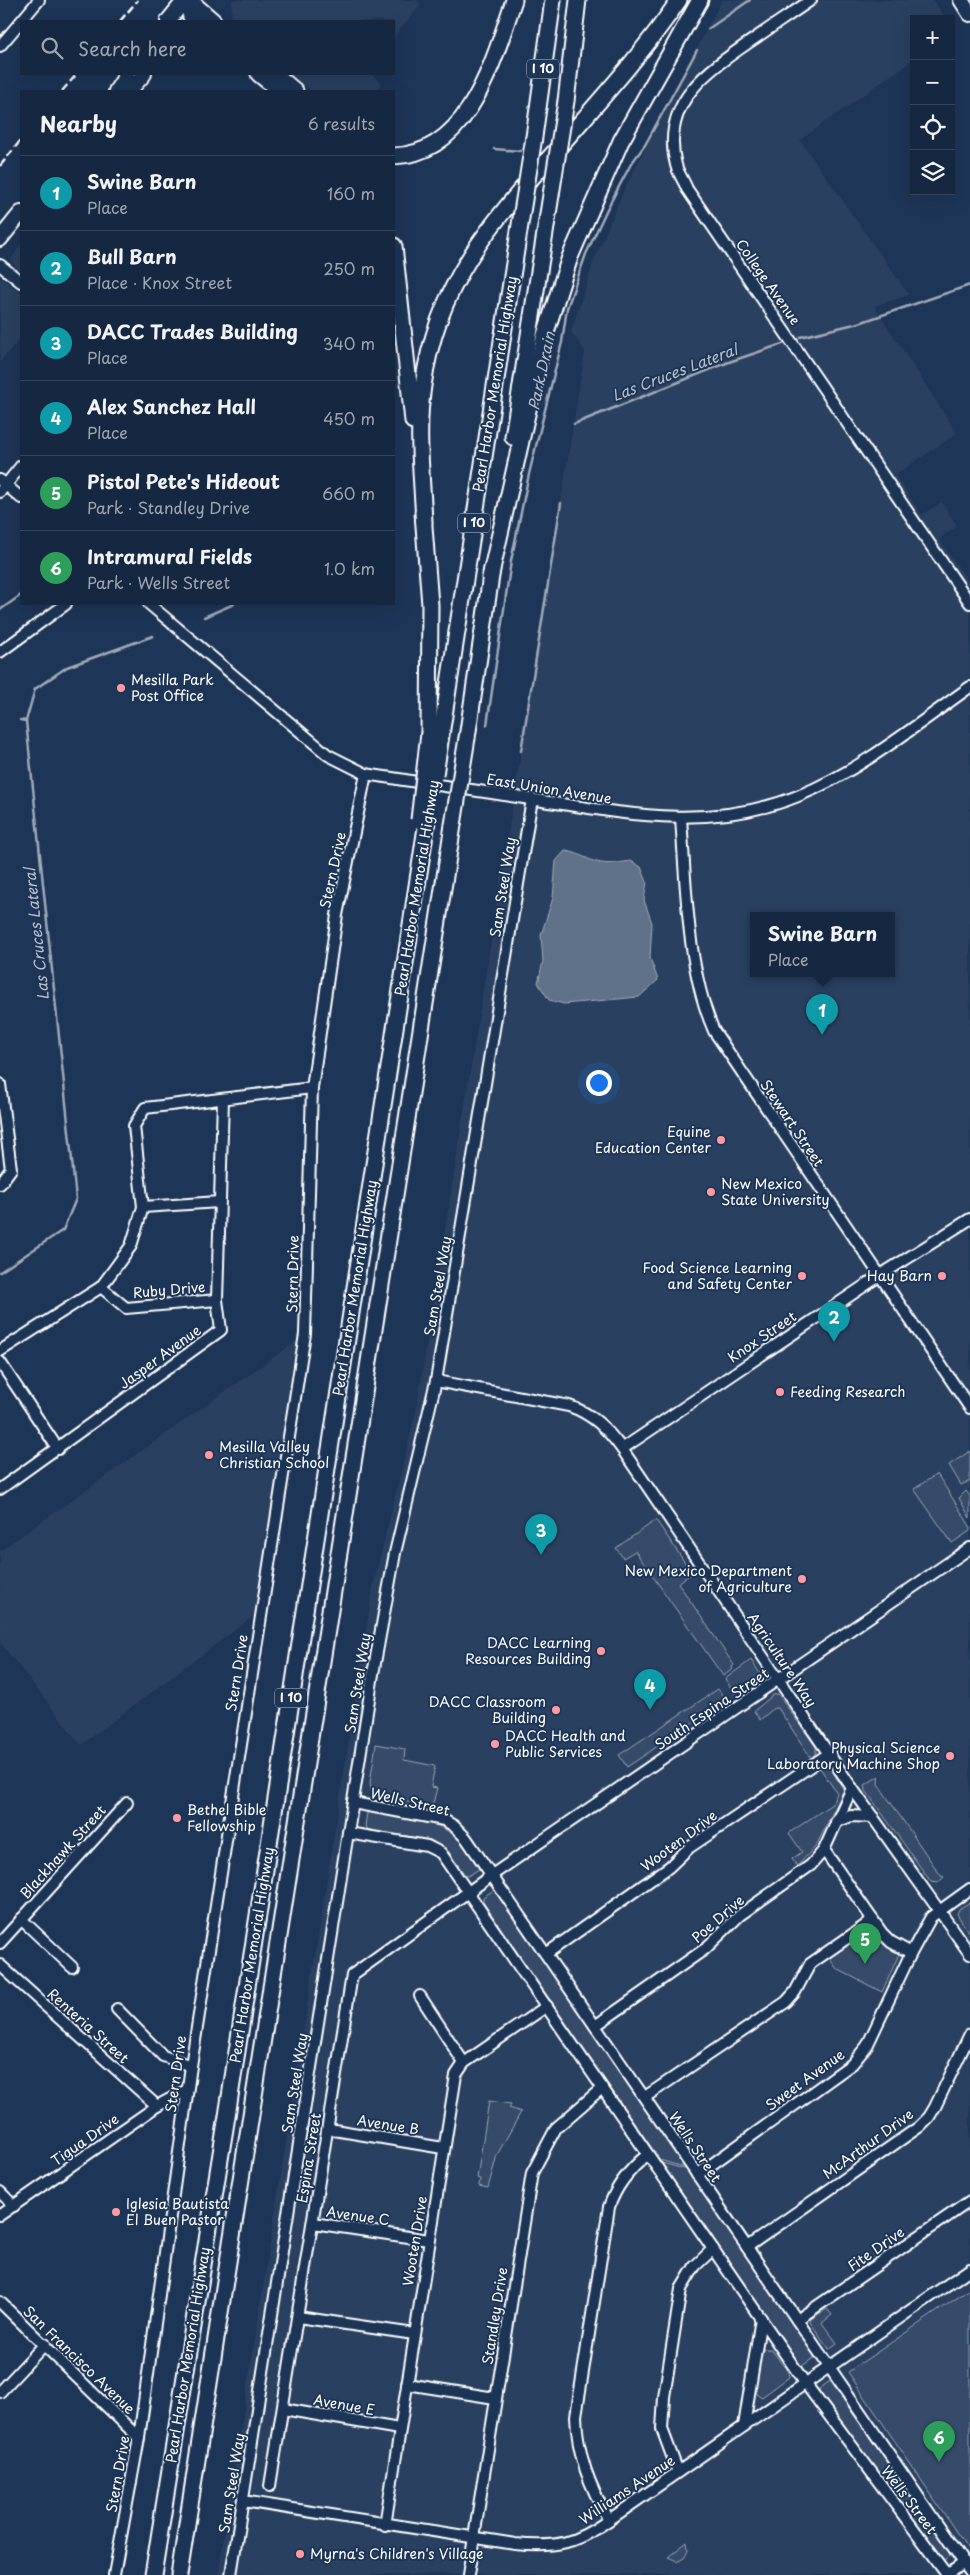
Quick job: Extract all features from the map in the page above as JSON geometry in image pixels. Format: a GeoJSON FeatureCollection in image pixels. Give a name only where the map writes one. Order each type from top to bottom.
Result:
{"type":"FeatureCollection","features":[{"type":"Feature","properties":{"kind":"highway"},"geometry":{"type":"LineString","coordinates":[[395,156],[416,153],[439,141],[467,111],[488,75],[514,0]]}},
{"type":"Feature","properties":{"kind":"highway","name":"Pearl Harbor Memorial Highway"},"geometry":{"type":"LineString","coordinates":[[153,2575],[255,1933],[390,1056],[435,734],[519,231],[553,0]]}},
{"type":"Feature","properties":{"kind":"highway","name":"Pearl Harbor Memorial Highway"},"geometry":{"type":"LineString","coordinates":[[179,2575],[566,101],[578,0]]}},
{"type":"Feature","properties":{"kind":"highway"},"geometry":{"type":"LineString","coordinates":[[435,734],[420,427],[422,387],[427,361],[446,300],[466,262],[491,225],[628,68],[679,0]]}},
{"type":"Feature","properties":{"kind":"highway"},"geometry":{"type":"LineString","coordinates":[[490,578],[545,335],[570,257],[621,141],[700,0]]}},
{"type":"Feature","properties":{"kind":"highway"},"geometry":{"type":"LineString","coordinates":[[192,8],[212,20]]}},
{"type":"Feature","properties":{"kind":"highway"},"geometry":{"type":"LineString","coordinates":[[260,75],[279,90]]}},
{"type":"Feature","properties":{"kind":"highway"},"geometry":{"type":"LineString","coordinates":[[275,75],[293,90]]}},
{"type":"Feature","properties":{"kind":"highway"},"geometry":{"type":"LineString","coordinates":[[395,255],[424,522]]}},
{"type":"Feature","properties":{"kind":"main road"},"geometry":{"type":"LineString","coordinates":[[961,0],[970,14]]}},
{"type":"Feature","properties":{"kind":"main road"},"geometry":{"type":"LineString","coordinates":[[170,20],[192,8]]}},
{"type":"Feature","properties":{"kind":"main road"},"geometry":{"type":"LineString","coordinates":[[117,90],[126,75]]}},
{"type":"Feature","properties":{"kind":"main road"},"geometry":{"type":"LineString","coordinates":[[130,90],[143,75]]}},
{"type":"Feature","properties":{"kind":"main road"},"geometry":{"type":"LineString","coordinates":[[0,239],[20,214]]}},
{"type":"Feature","properties":{"kind":"street"},"geometry":{"type":"LineString","coordinates":[[22,20],[39,0]]}},
{"type":"Feature","properties":{"kind":"street","name":"College Avenue"},"geometry":{"type":"LineString","coordinates":[[811,0],[716,64],[694,85],[680,107],[673,135],[676,165],[687,189],[970,603]]}},
{"type":"Feature","properties":{"kind":"street"},"geometry":{"type":"LineString","coordinates":[[0,46],[20,22]]}},
{"type":"Feature","properties":{"kind":"street"},"geometry":{"type":"LineString","coordinates":[[0,264],[20,281]]}},
{"type":"Feature","properties":{"kind":"street"},"geometry":{"type":"LineString","coordinates":[[20,467],[2,486],[20,497]]}},
{"type":"Feature","properties":{"kind":"street"},"geometry":{"type":"LineString","coordinates":[[0,652],[65,605]]}},
{"type":"Feature","properties":{"kind":"street","name":"East Union Avenue"},"geometry":{"type":"LineString","coordinates":[[150,605],[328,755],[366,774],[619,814],[681,818],[759,808],[815,789],[853,770],[970,687]]}},
{"type":"Feature","properties":{"kind":"street","name":"Stern Drive"},"geometry":{"type":"LineString","coordinates":[[114,2575],[139,2438],[190,2066],[306,1334],[312,1088],[337,915],[366,774]]}},
{"type":"Feature","properties":{"kind":"street","name":"Sam Steel Way"},"geometry":{"type":"LineString","coordinates":[[231,2575],[348,1832],[395,1553],[436,1381],[532,799]]}},
{"type":"Feature","properties":{"kind":"street","name":"Stewart Street"},"geometry":{"type":"LineString","coordinates":[[681,818],[694,951],[700,994],[706,1013],[726,1051],[970,1408]]}},
{"type":"Feature","properties":{"kind":"street"},"geometry":{"type":"LineString","coordinates":[[0,1084],[3,1131],[11,1169],[0,1184]]}},
{"type":"Feature","properties":{"kind":"street"},"geometry":{"type":"LineString","coordinates":[[0,1351],[101,1287],[131,1246],[143,1206],[134,1126],[145,1108],[312,1088]]}},
{"type":"Feature","properties":{"kind":"street","name":"Jasper Avenue"},"geometry":{"type":"LineString","coordinates":[[0,1488],[221,1330],[217,1300],[222,1099]]}},
{"type":"Feature","properties":{"kind":"street"},"geometry":{"type":"LineString","coordinates":[[143,1206],[219,1202]]}},
{"type":"Feature","properties":{"kind":"street","name":"Knox Street"},"geometry":{"type":"LineString","coordinates":[[622,1449],[879,1276],[970,1219]]}},
{"type":"Feature","properties":{"kind":"street","name":"Ruby Drive"},"geometry":{"type":"LineString","coordinates":[[101,1287],[126,1308],[217,1300]]}},
{"type":"Feature","properties":{"kind":"street"},"geometry":{"type":"LineString","coordinates":[[0,1362],[58,1448]]}},
{"type":"Feature","properties":{"kind":"street","name":"Agriculture Way"},"geometry":{"type":"LineString","coordinates":[[436,1381],[578,1409],[598,1421],[622,1449],[852,1788],[970,1954]]}},
{"type":"Feature","properties":{"kind":"street","name":"South Espina Street"},"geometry":{"type":"LineString","coordinates":[[468,1892],[970,1548]]}},
{"type":"Feature","properties":{"kind":"street","name":"Wooten Drive"},"geometry":{"type":"LineString","coordinates":[[546,1954],[669,1867],[690,1848],[830,1753]]}},
{"type":"Feature","properties":{"kind":"street","name":"Poe Drive"},"geometry":{"type":"LineString","coordinates":[[595,2026],[713,1944],[733,1920],[804,1872],[824,1850],[852,1788]]}},
{"type":"Feature","properties":{"kind":"street","name":"Blackhawk Street"},"geometry":{"type":"LineString","coordinates":[[0,1943],[128,1802]]}},
{"type":"Feature","properties":{"kind":"street","name":"Wells Street"},"geometry":{"type":"LineString","coordinates":[[353,1803],[450,1823],[466,1838],[967,2567]]}},
{"type":"Feature","properties":{"kind":"street"},"geometry":{"type":"LineString","coordinates":[[836,1822],[851,1816],[874,1817]]}},
{"type":"Feature","properties":{"kind":"street","name":"Wells Street"},"geometry":{"type":"LineString","coordinates":[[348,1832],[434,1849],[448,1862],[805,2382],[947,2575]]}},
{"type":"Feature","properties":{"kind":"street"},"geometry":{"type":"LineString","coordinates":[[824,1850],[872,1920],[892,1942],[911,1952]]}},
{"type":"Feature","properties":{"kind":"street","name":"Sweet Avenue"},"geometry":{"type":"LineString","coordinates":[[697,2175],[852,2064],[868,2046],[911,1952],[931,1917],[970,1889]]}},
{"type":"Feature","properties":{"kind":"street","name":"Espina Street"},"geometry":{"type":"LineString","coordinates":[[270,2486],[352,1975],[468,1892]]}},
{"type":"Feature","properties":{"kind":"street"},"geometry":{"type":"LineString","coordinates":[[21,1918],[72,1967]]}},
{"type":"Feature","properties":{"kind":"street"},"geometry":{"type":"LineString","coordinates":[[645,2097],[786,2002],[795,1992],[810,1964],[872,1920]]}},
{"type":"Feature","properties":{"kind":"street","name":"Renteria Street"},"geometry":{"type":"LineString","coordinates":[[0,1965],[157,2106]]}},
{"type":"Feature","properties":{"kind":"street"},"geometry":{"type":"LineString","coordinates":[[420,1996],[464,2063],[547,2006]]}},
{"type":"Feature","properties":{"kind":"street"},"geometry":{"type":"LineString","coordinates":[[117,2009],[163,2056],[190,2066]]}},
{"type":"Feature","properties":{"kind":"street","name":"McArthur Drive"},"geometry":{"type":"LineString","coordinates":[[747,2247],[919,2127],[935,2107],[970,2034]]}},
{"type":"Feature","properties":{"kind":"street","name":"Wooten Drive"},"geometry":{"type":"LineString","coordinates":[[385,2525],[456,2076],[464,2063]]}},
{"type":"Feature","properties":{"kind":"street","name":"Standley Drive"},"geometry":{"type":"LineString","coordinates":[[468,2575],[532,2173],[556,2128],[602,2088]]}},
{"type":"Feature","properties":{"kind":"street","name":"Tigua Drive"},"geometry":{"type":"LineString","coordinates":[[0,2215],[157,2106],[187,2090]]}},
{"type":"Feature","properties":{"kind":"street","name":"Avenue B"},"geometry":{"type":"LineString","coordinates":[[328,2129],[444,2148]]}},
{"type":"Feature","properties":{"kind":"street"},"geometry":{"type":"LineString","coordinates":[[609,2520],[586,2475],[576,2435],[576,2416],[609,2207],[615,2191],[627,2174],[647,2154]]}},
{"type":"Feature","properties":{"kind":"street"},"geometry":{"type":"LineString","coordinates":[[0,2192],[14,2206]]}},
{"type":"Feature","properties":{"kind":"street","name":"Fite Drive"},"geometry":{"type":"LineString","coordinates":[[797,2320],[970,2200]]}},
{"type":"Feature","properties":{"kind":"street","name":"Avenue C"},"geometry":{"type":"LineString","coordinates":[[313,2223],[429,2240]]}},
{"type":"Feature","properties":{"kind":"street"},"geometry":{"type":"LineString","coordinates":[[678,2472],[662,2429],[664,2398],[681,2289],[695,2266],[713,2249]]}},
{"type":"Feature","properties":{"kind":"street","name":"Williams Avenue"},"geometry":{"type":"LineString","coordinates":[[243,2501],[473,2538],[515,2544],[555,2546],[583,2537],[609,2520],[970,2269]]}},
{"type":"Feature","properties":{"kind":"street","name":"San Francisco Avenue"},"geometry":{"type":"LineString","coordinates":[[0,2302],[139,2438]]}},
{"type":"Feature","properties":{"kind":"street"},"geometry":{"type":"LineString","coordinates":[[298,2317],[414,2334]]}},
{"type":"Feature","properties":{"kind":"street"},"geometry":{"type":"LineString","coordinates":[[744,2426],[761,2318]]}},
{"type":"Feature","properties":{"kind":"street"},"geometry":{"type":"LineString","coordinates":[[0,2392],[45,2344]]}},
{"type":"Feature","properties":{"kind":"street"},"geometry":{"type":"LineString","coordinates":[[407,2384],[495,2398]]}},
{"type":"Feature","properties":{"kind":"street","name":"Avenue E"},"geometry":{"type":"LineString","coordinates":[[283,2408],[399,2429]]}},
{"type":"Feature","properties":{"kind":"street"},"geometry":{"type":"LineString","coordinates":[[947,2575],[967,2567]]}},
{"type":"Feature","properties":{"kind":"shaded area"},"geometry":{"type":"Polygon","coordinates":[[[232,0],[417,0],[421,5],[395,35],[395,20],[231,20],[232,0]]]}},
{"type":"Feature","properties":{"kind":"shaded area","name":"New Mexico State University"},"geometry":{"type":"Polygon","coordinates":[[[722,0],[933,0],[943,15],[910,15],[910,62],[800,140],[909,295],[874,306],[957,433],[895,475],[922,515],[942,502],[957,526],[939,539],[970,584],[970,2575],[218,2575],[373,1586],[416,1411],[585,351],[571,332],[595,258],[624,190],[722,0]]]}},
{"type":"Feature","properties":{"kind":"shaded area"},"geometry":{"type":"Polygon","coordinates":[[[291,75],[372,75],[382,83],[376,90],[310,90],[291,75]]]}},
{"type":"Feature","properties":{"kind":"shaded area"},"geometry":{"type":"Polygon","coordinates":[[[20,246],[20,271],[13,264],[12,258],[20,246]]]}},
{"type":"Feature","properties":{"kind":"shaded area"},"geometry":{"type":"Polygon","coordinates":[[[0,277],[20,292],[20,338],[0,362],[0,277]]]}},
{"type":"Feature","properties":{"kind":"shaded area"},"geometry":{"type":"Polygon","coordinates":[[[565,851],[601,863],[611,864],[631,861],[641,867],[647,882],[644,900],[652,923],[650,958],[658,980],[639,997],[564,1004],[549,1000],[538,983],[543,961],[541,935],[553,898],[556,861],[565,851]]]}},
{"type":"Feature","properties":{"kind":"shaded area","name":"Mesilla Valley Christian School"},"geometry":{"type":"Polygon","coordinates":[[[298,1340],[256,1614],[81,1745],[0,1642],[0,1551],[298,1340]]]}},
{"type":"Feature","properties":{"kind":"shaded area"},"geometry":{"type":"Polygon","coordinates":[[[970,1451],[970,1481],[961,1485],[949,1465],[970,1451]]]}},
{"type":"Feature","properties":{"kind":"shaded area"},"geometry":{"type":"Polygon","coordinates":[[[937,1474],[970,1526],[970,1531],[952,1543],[914,1489],[937,1474]]]}},
{"type":"Feature","properties":{"kind":"shaded area"},"geometry":{"type":"Polygon","coordinates":[[[966,1491],[970,1496],[970,1518],[959,1498],[966,1491]]]}},
{"type":"Feature","properties":{"kind":"shaded area"},"geometry":{"type":"Polygon","coordinates":[[[656,1520],[692,1573],[678,1583],[734,1665],[733,1669],[723,1676],[635,1551],[623,1558],[616,1548],[656,1520]]]}},
{"type":"Feature","properties":{"kind":"shaded area"},"geometry":{"type":"Polygon","coordinates":[[[751,1660],[761,1675],[735,1694],[725,1679],[751,1660]]]}},
{"type":"Feature","properties":{"kind":"shaded area"},"geometry":{"type":"Polygon","coordinates":[[[718,1689],[726,1700],[627,1767],[619,1755],[718,1689]]]}},
{"type":"Feature","properties":{"kind":"shaded area"},"geometry":{"type":"Polygon","coordinates":[[[778,1694],[816,1747],[816,1753],[811,1758],[778,1708],[774,1708],[760,1720],[754,1711],[773,1695],[778,1694]]]}},
{"type":"Feature","properties":{"kind":"shaded area"},"geometry":{"type":"Polygon","coordinates":[[[376,1744],[405,1749],[404,1760],[435,1766],[431,1787],[437,1788],[432,1807],[377,1796],[371,1791],[370,1783],[376,1744]]]}},
{"type":"Feature","properties":{"kind":"shaded area"},"geometry":{"type":"Polygon","coordinates":[[[823,1765],[829,1766],[844,1790],[816,1846],[797,1866],[792,1859],[802,1852],[789,1833],[832,1804],[837,1793],[820,1768],[823,1765]]]}},
{"type":"Feature","properties":{"kind":"shaded area"},"geometry":{"type":"Polygon","coordinates":[[[879,1776],[878,1784],[941,1876],[944,1877],[938,1883],[931,1882],[866,1791],[865,1785],[879,1776]]]}},
{"type":"Feature","properties":{"kind":"shaded area"},"geometry":{"type":"Polygon","coordinates":[[[373,1812],[414,1819],[438,1826],[460,1841],[479,1869],[468,1876],[465,1875],[449,1852],[431,1840],[369,1830],[365,1826],[367,1813],[373,1812]]]}},
{"type":"Feature","properties":{"kind":"shaded area"},"geometry":{"type":"Polygon","coordinates":[[[494,1890],[497,1891],[686,2168],[660,2160],[483,1902],[483,1897],[494,1890]]]}},
{"type":"Feature","properties":{"kind":"shaded area"},"geometry":{"type":"Polygon","coordinates":[[[970,1902],[970,1935],[957,1914],[959,1909],[970,1902]]]}},
{"type":"Feature","properties":{"kind":"shaded area"},"geometry":{"type":"Polygon","coordinates":[[[867,1932],[871,1932],[880,1942],[899,1954],[882,1992],[837,1969],[829,1958],[867,1932]]]}},
{"type":"Feature","properties":{"kind":"shaded area"},"geometry":{"type":"Polygon","coordinates":[[[489,2101],[511,2104],[509,2108],[521,2112],[497,2155],[488,2188],[479,2186],[480,2179],[477,2178],[489,2101]]]}},
{"type":"Feature","properties":{"kind":"shaded area"},"geometry":{"type":"Polygon","coordinates":[[[662,2163],[688,2170],[815,2357],[802,2366],[799,2363],[662,2163]]]}},
{"type":"Feature","properties":{"kind":"shaded area"},"geometry":{"type":"Polygon","coordinates":[[[970,2289],[970,2552],[848,2372],[970,2289]]]}},
{"type":"Feature","properties":{"kind":"shaded area"},"geometry":{"type":"Polygon","coordinates":[[[827,2309],[832,2315],[822,2323],[837,2343],[829,2349],[810,2322],[811,2319],[827,2309]]]}},
{"type":"Feature","properties":{"kind":"shaded area"},"geometry":{"type":"Polygon","coordinates":[[[764,2349],[771,2349],[788,2372],[789,2377],[762,2397],[757,2394],[756,2378],[759,2358],[764,2349]]]}},
{"type":"Feature","properties":{"kind":"shaded area"},"geometry":{"type":"Polygon","coordinates":[[[830,2381],[952,2555],[945,2560],[820,2393],[819,2389],[830,2381]]]}},
{"type":"Feature","properties":{"kind":"shaded area"},"geometry":{"type":"Polygon","coordinates":[[[687,2542],[688,2550],[684,2557],[677,2561],[668,2557],[687,2542]]]}},
{"type":"Feature","properties":{"kind":"waterway","name":"Park Drain"},"geometry":{"type":"LineString","coordinates":[[708,29],[750,0]]}},
{"type":"Feature","properties":{"kind":"waterway","name":"Park Drain"},"geometry":{"type":"LineString","coordinates":[[487,725],[511,561],[529,474],[562,342],[567,308],[586,254],[607,209],[631,164],[645,145],[697,50]]}},
{"type":"Feature","properties":{"kind":"waterway"},"geometry":{"type":"LineString","coordinates":[[494,149],[520,151]]}},
{"type":"Feature","properties":{"kind":"waterway","name":"Las Cruces Lateral"},"geometry":{"type":"LineString","coordinates":[[800,337],[859,323],[970,285]]}},
{"type":"Feature","properties":{"kind":"waterway","name":"Las Cruces Lateral"},"geometry":{"type":"LineString","coordinates":[[574,424],[729,362],[785,343]]}},
{"type":"Feature","properties":{"kind":"waterway"},"geometry":{"type":"LineString","coordinates":[[521,751],[561,503]]}},
{"type":"Feature","properties":{"kind":"waterway","name":"Park Drain"},"geometry":{"type":"LineString","coordinates":[[0,610],[20,596]]}},
{"type":"Feature","properties":{"kind":"waterway","name":"Las Cruces Lateral"},"geometry":{"type":"LineString","coordinates":[[204,617],[232,605]]}},
{"type":"Feature","properties":{"kind":"waterway","name":"Las Cruces Lateral"},"geometry":{"type":"LineString","coordinates":[[0,1272],[63,1230],[76,1199],[26,721],[35,689],[67,667],[153,636]]}},
{"type":"Feature","properties":{"kind":"waterway","name":"Las Cruces Lateral"},"geometry":{"type":"LineString","coordinates":[[20,720],[26,721]]}},
{"type":"Feature","properties":{"kind":"railway"},"geometry":{"type":"LineString","coordinates":[[121,20],[138,0]]}},
{"type":"Feature","properties":{"kind":"railway"},"geometry":{"type":"LineString","coordinates":[[63,90],[76,75]]}},
{"type":"Feature","properties":{"kind":"railway"},"geometry":{"type":"LineString","coordinates":[[0,166],[20,141]]}},
{"type":"Feature","properties":{"kind":"place","name":"Mesilla Park Post Office"},"geometry":{"type":"Point","coordinates":[121,688]}},
{"type":"Feature","properties":{"kind":"place","name":"Swine Barn"},"geometry":{"type":"Point","coordinates":[822,1035]}},
{"type":"Feature","properties":{"kind":"place","name":"Equine Education Center"},"geometry":{"type":"Point","coordinates":[721,1140]}},
{"type":"Feature","properties":{"kind":"place","name":"New Mexico State University"},"geometry":{"type":"Point","coordinates":[711,1192]}},
{"type":"Feature","properties":{"kind":"place","name":"Food Science Learning and Safety Center"},"geometry":{"type":"Point","coordinates":[802,1276]}},
{"type":"Feature","properties":{"kind":"place","name":"Hay Barn"},"geometry":{"type":"Point","coordinates":[942,1276]}},
{"type":"Feature","properties":{"kind":"place","name":"Bull Barn"},"geometry":{"type":"Point","coordinates":[834,1342]}},
{"type":"Feature","properties":{"kind":"place","name":"Feeding Research"},"geometry":{"type":"Point","coordinates":[780,1392]}},
{"type":"Feature","properties":{"kind":"place","name":"Mesilla Valley Christian School"},"geometry":{"type":"Point","coordinates":[209,1455]}},
{"type":"Feature","properties":{"kind":"place","name":"DACC Trades Building"},"geometry":{"type":"Point","coordinates":[541,1555]}},
{"type":"Feature","properties":{"kind":"place","name":"New Mexico Department of Agriculture"},"geometry":{"type":"Point","coordinates":[802,1579]}},
{"type":"Feature","properties":{"kind":"place","name":"DACC Learning Resources Building"},"geometry":{"type":"Point","coordinates":[601,1651]}},
{"type":"Feature","properties":{"kind":"place","name":"DACC Classroom Building"},"geometry":{"type":"Point","coordinates":[556,1710]}},
{"type":"Feature","properties":{"kind":"place","name":"Alex Sanchez Hall"},"geometry":{"type":"Point","coordinates":[650,1710]}},
{"type":"Feature","properties":{"kind":"place","name":"DACC Health and Public Services"},"geometry":{"type":"Point","coordinates":[495,1744]}},
{"type":"Feature","properties":{"kind":"place","name":"Physical Science Laboratory Machine Shop"},"geometry":{"type":"Point","coordinates":[950,1756]}},
{"type":"Feature","properties":{"kind":"place","name":"Bethel Bible Fellowship"},"geometry":{"type":"Point","coordinates":[177,1818]}},
{"type":"Feature","properties":{"kind":"place","name":"Pistol Pete's Hideout"},"geometry":{"type":"Point","coordinates":[865,1964]}},
{"type":"Feature","properties":{"kind":"place","name":"Iglesia Bautista El Buen Pastor"},"geometry":{"type":"Point","coordinates":[116,2212]}},
{"type":"Feature","properties":{"kind":"place","name":"Intramural Fields"},"geometry":{"type":"Point","coordinates":[939,2462]}},
{"type":"Feature","properties":{"kind":"place","name":"Myrna's Children's Village"},"geometry":{"type":"Point","coordinates":[300,2554]}}]}
